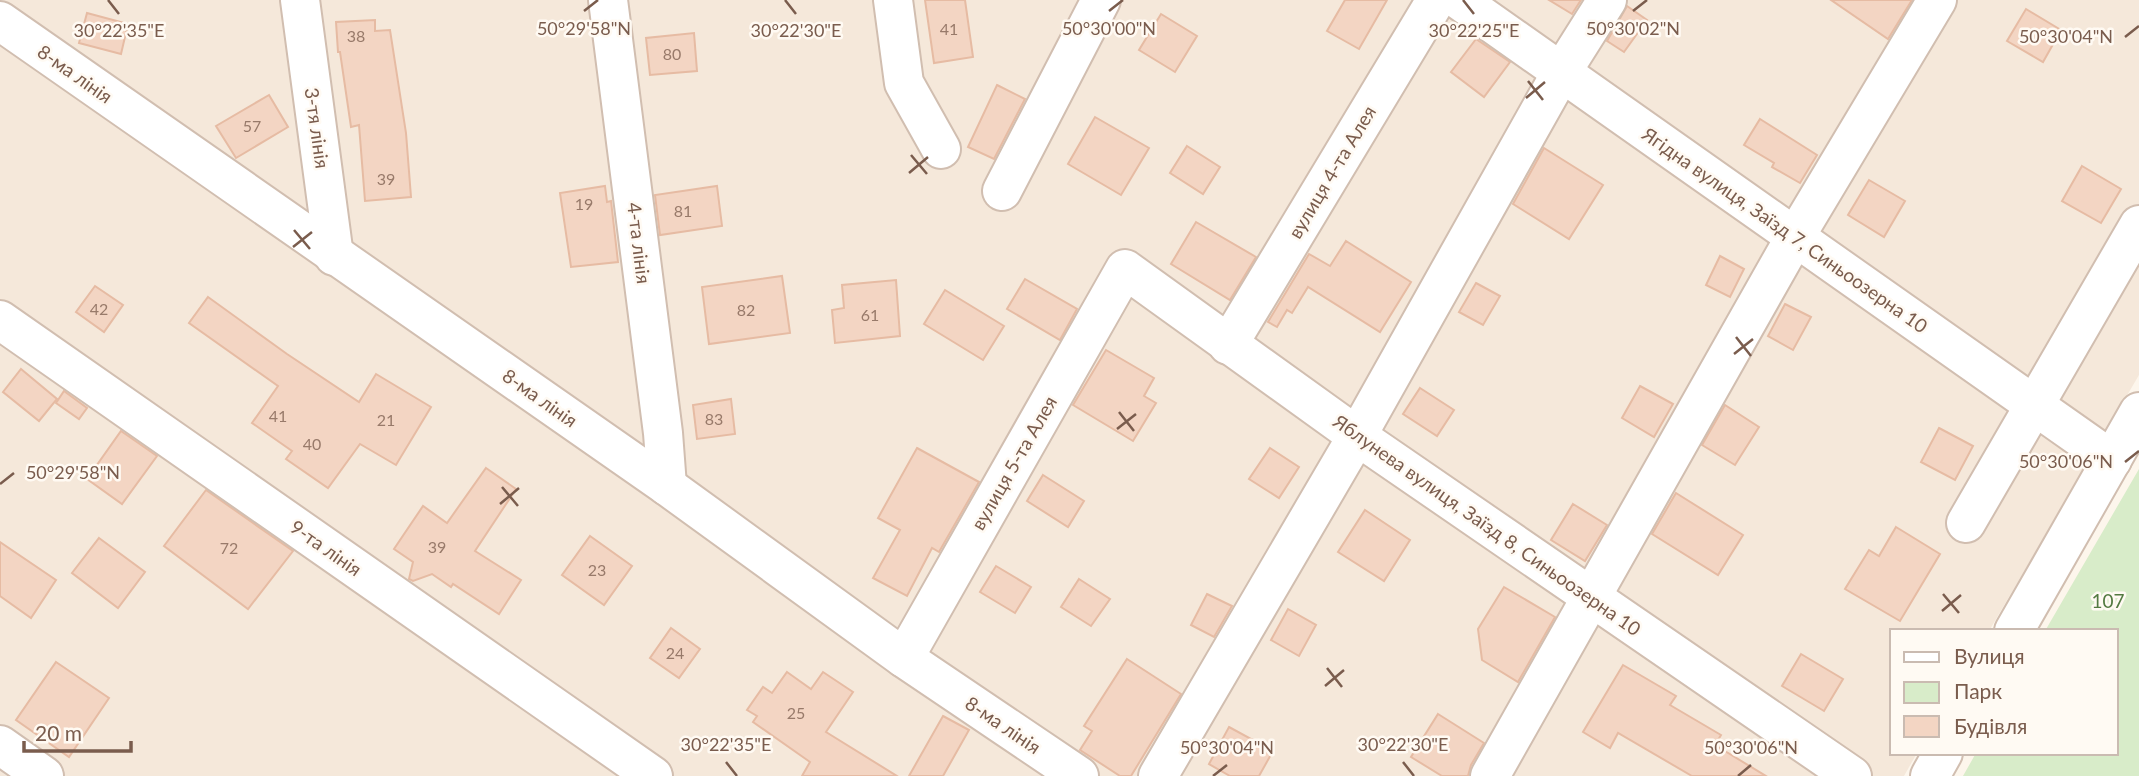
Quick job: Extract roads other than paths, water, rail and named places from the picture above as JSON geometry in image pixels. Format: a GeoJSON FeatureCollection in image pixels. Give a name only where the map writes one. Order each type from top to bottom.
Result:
{"type":"FeatureCollection","features":[{"type":"Feature","properties":{"kind":"street","name":"3-тя лінія"},"geometry":{"type":"LineString","coordinates":[[300,0],[334,256]]}},
{"type":"Feature","properties":{"kind":"street","name":"4-та лінія"},"geometry":{"type":"LineString","coordinates":[[608,0],[663,433],[667,486]]}},
{"type":"Feature","properties":{"kind":"street"},"geometry":{"type":"LineString","coordinates":[[893,0],[904,83],[941,149]]}},
{"type":"Feature","properties":{"kind":"street"},"geometry":{"type":"LineString","coordinates":[[1002,191],[1101,0]]}},
{"type":"Feature","properties":{"kind":"street","name":"вулиця 4-та Алея"},"geometry":{"type":"LineString","coordinates":[[1228,345],[1436,0]]}},
{"type":"Feature","properties":{"kind":"street","name":"Ягідна вулиця, Заїзд 7, Синьоозерна 10"},"geometry":{"type":"LineString","coordinates":[[1459,0],[2112,460]]}},
{"type":"Feature","properties":{"kind":"street"},"geometry":{"type":"LineString","coordinates":[[1158,776],[1357,436],[1561,73],[1607,0]]}},
{"type":"Feature","properties":{"kind":"street"},"geometry":{"type":"LineString","coordinates":[[1490,776],[1795,237],[1937,0]]}},
{"type":"Feature","properties":{"kind":"street","name":"8-ма лінія"},"geometry":{"type":"LineString","coordinates":[[0,21],[667,486],[904,658],[1079,776]]}},
{"type":"Feature","properties":{"kind":"street"},"geometry":{"type":"LineString","coordinates":[[1966,523],[2139,225]]}},
{"type":"Feature","properties":{"kind":"street","name":"Яблунева вулиця, Заїзд 8, Синьоозерна 10"},"geometry":{"type":"LineString","coordinates":[[1125,269],[1357,436],[1852,776]]}},
{"type":"Feature","properties":{"kind":"street","name":"вулиця 5-та Алея"},"geometry":{"type":"LineString","coordinates":[[904,658],[1125,269]]}},
{"type":"Feature","properties":{"kind":"street","name":"9-та лінія"},"geometry":{"type":"LineString","coordinates":[[0,320],[653,776]]}},
{"type":"Feature","properties":{"kind":"street"},"geometry":{"type":"LineString","coordinates":[[2015,629],[2139,412]]}},
{"type":"Feature","properties":{"kind":"street"},"geometry":{"type":"LineString","coordinates":[[0,745],[44,776]]}},
{"type":"Feature","properties":{"kind":"street"},"geometry":{"type":"LineString","coordinates":[[1930,776],[1942,755]]}},
{"type":"Feature","properties":{"kind":"park label","name":"107"},"geometry":{"type":"Point","coordinates":[2108,601]}}]}
